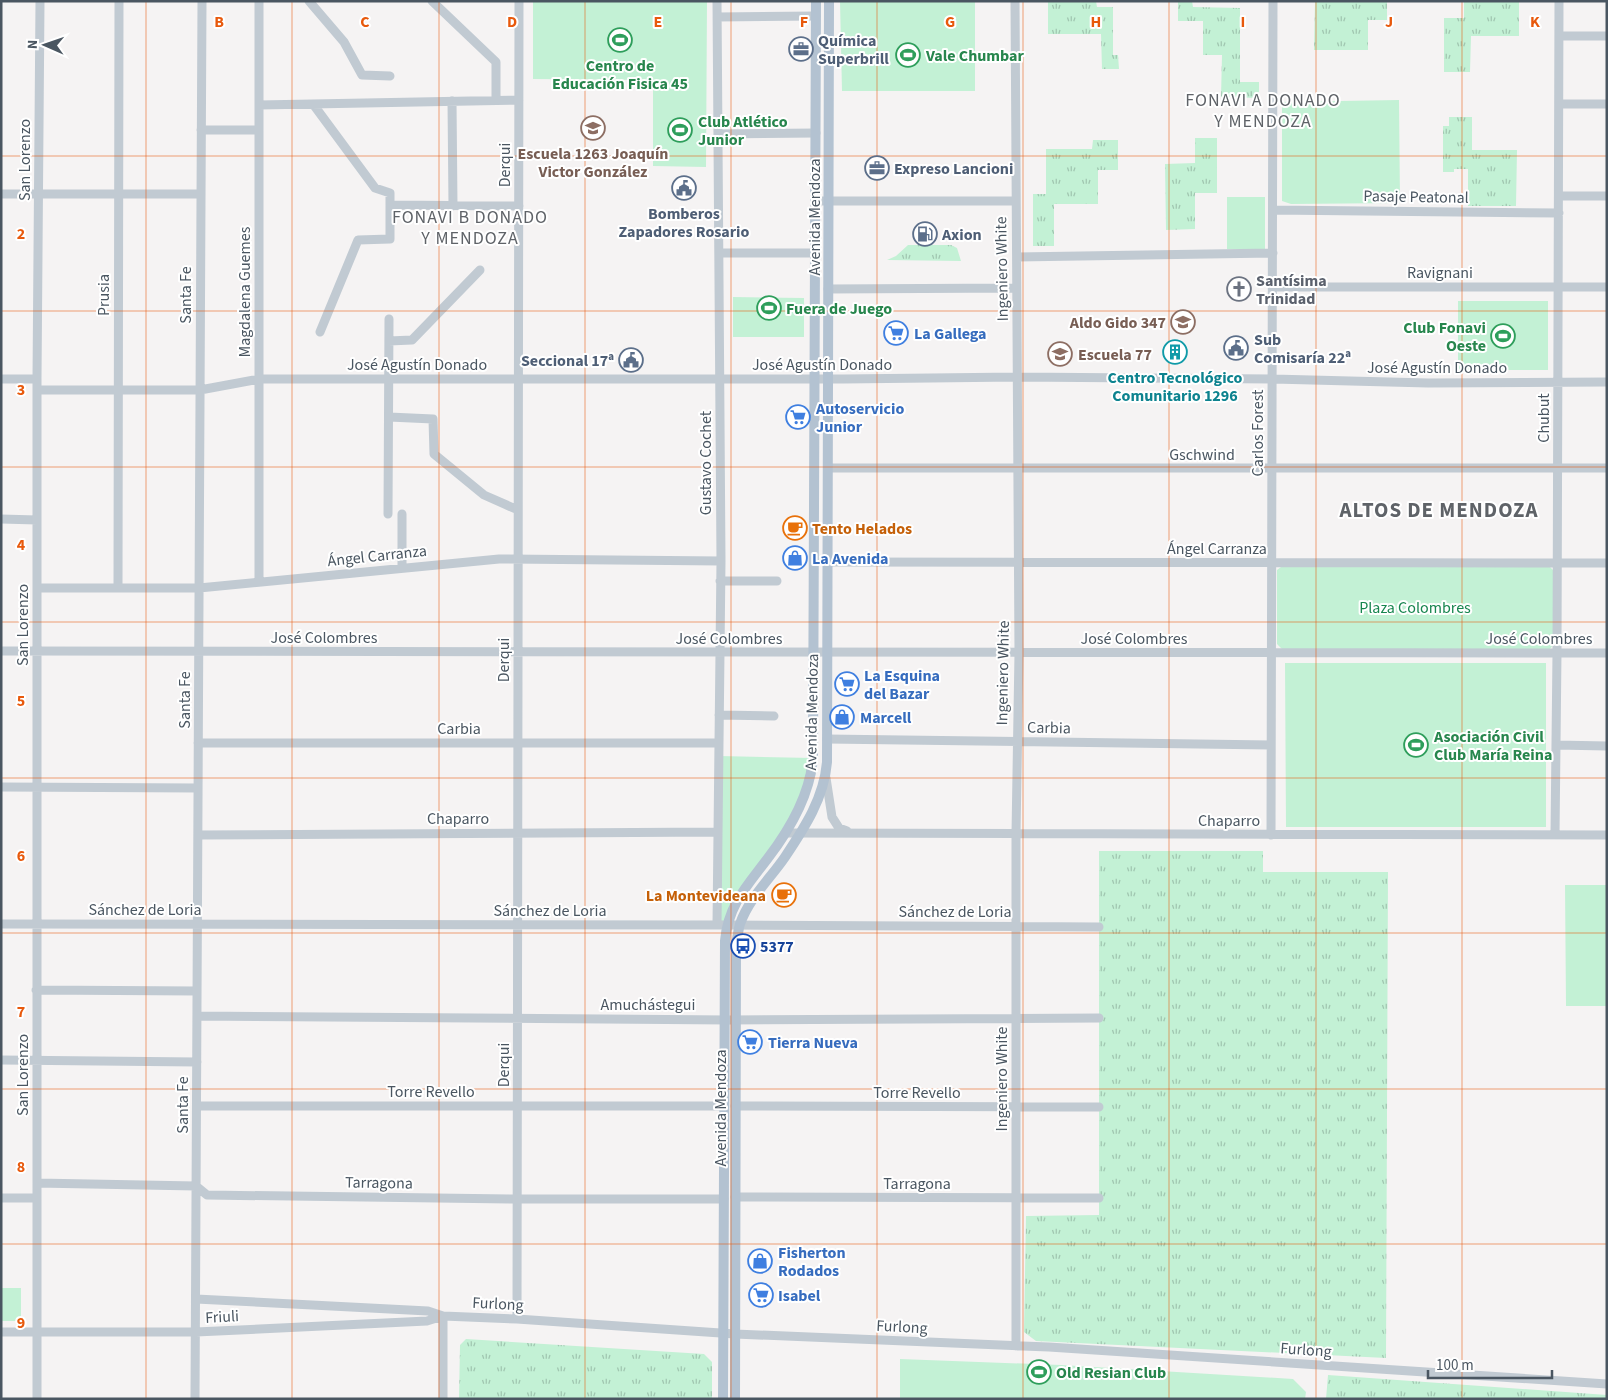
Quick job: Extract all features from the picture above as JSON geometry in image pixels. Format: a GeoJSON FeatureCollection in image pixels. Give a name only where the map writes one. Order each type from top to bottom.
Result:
{"type":"FeatureCollection","features":[{"type":"Feature","properties":{"kind":"main road","name":"Avenida Mendoza"},"geometry":{"type":"LineString","coordinates":[[723,1399],[725,941],[722,925],[748,883],[785,833],[806,792],[812,772],[814,740],[816,1]]}},
{"type":"Feature","properties":{"kind":"main road","name":"Avenida Mendoza"},"geometry":{"type":"LineString","coordinates":[[735,1399],[736,943],[746,910],[812,816],[822,793],[826,774],[830,1]]}},
{"type":"Feature","properties":{"kind":"main road"},"geometry":{"type":"LineString","coordinates":[[816,110],[829,110]]}},
{"type":"Feature","properties":{"kind":"street","name":"San Lorenzo"},"geometry":{"type":"LineString","coordinates":[[37,1399],[36,787],[40,1]]}},
{"type":"Feature","properties":{"kind":"street","name":"Prusia"},"geometry":{"type":"LineString","coordinates":[[118,588],[119,1]]}},
{"type":"Feature","properties":{"kind":"street","name":"Santa Fe"},"geometry":{"type":"LineString","coordinates":[[195,1399],[202,1]]}},
{"type":"Feature","properties":{"kind":"street","name":"Magdalena Guemes"},"geometry":{"type":"LineString","coordinates":[[259,1],[259,582]]}},
{"type":"Feature","properties":{"kind":"street"},"geometry":{"type":"LineString","coordinates":[[309,1],[344,42],[362,75],[390,76]]}},
{"type":"Feature","properties":{"kind":"street"},"geometry":{"type":"LineString","coordinates":[[432,1],[496,62],[496,100]]}},
{"type":"Feature","properties":{"kind":"street","name":"Derqui"},"geometry":{"type":"LineString","coordinates":[[517,1319],[519,1]]}},
{"type":"Feature","properties":{"kind":"street","name":"Gustavo Cochet"},"geometry":{"type":"LineString","coordinates":[[717,1],[721,561],[718,832],[722,925]]}},
{"type":"Feature","properties":{"kind":"street","name":"Ingeniero White"},"geometry":{"type":"LineString","coordinates":[[1015,1],[1018,653],[1016,1346]]}},
{"type":"Feature","properties":{"kind":"street","name":"Carlos Forest"},"geometry":{"type":"LineString","coordinates":[[1271,835],[1273,1]]}},
{"type":"Feature","properties":{"kind":"street","name":"Chubut"},"geometry":{"type":"LineString","coordinates":[[1555,835],[1559,1]]}},
{"type":"Feature","properties":{"kind":"street"},"geometry":{"type":"LineString","coordinates":[[717,17],[816,16]]}},
{"type":"Feature","properties":{"kind":"street"},"geometry":{"type":"LineString","coordinates":[[1559,36],[1607,36]]}},
{"type":"Feature","properties":{"kind":"street"},"geometry":{"type":"LineString","coordinates":[[259,104],[519,100]]}},
{"type":"Feature","properties":{"kind":"street"},"geometry":{"type":"LineString","coordinates":[[452,101],[453,206]]}},
{"type":"Feature","properties":{"kind":"street"},"geometry":{"type":"LineString","coordinates":[[313,104],[375,188],[390,193],[390,239],[358,240],[320,332]]}},
{"type":"Feature","properties":{"kind":"street"},"geometry":{"type":"LineString","coordinates":[[1559,104],[1607,104]]}},
{"type":"Feature","properties":{"kind":"street"},"geometry":{"type":"LineString","coordinates":[[201,130],[259,130]]}},
{"type":"Feature","properties":{"kind":"street"},"geometry":{"type":"LineString","coordinates":[[718,134],[816,133]]}},
{"type":"Feature","properties":{"kind":"street"},"geometry":{"type":"LineString","coordinates":[[1,194],[201,194]]}},
{"type":"Feature","properties":{"kind":"street"},"geometry":{"type":"LineString","coordinates":[[1559,196],[1607,196]]}},
{"type":"Feature","properties":{"kind":"street"},"geometry":{"type":"LineString","coordinates":[[816,201],[1015,201]]}},
{"type":"Feature","properties":{"kind":"street"},"geometry":{"type":"LineString","coordinates":[[390,205],[519,206]]}},
{"type":"Feature","properties":{"kind":"street","name":"Pasaje Peatonal"},"geometry":{"type":"LineString","coordinates":[[1273,210],[1558,213]]}},
{"type":"Feature","properties":{"kind":"street"},"geometry":{"type":"LineString","coordinates":[[719,253],[815,253]]}},
{"type":"Feature","properties":{"kind":"street"},"geometry":{"type":"LineString","coordinates":[[1017,257],[1273,253]]}},
{"type":"Feature","properties":{"kind":"street"},"geometry":{"type":"LineString","coordinates":[[389,341],[412,340],[480,270]]}},
{"type":"Feature","properties":{"kind":"street","name":"Ravignani"},"geometry":{"type":"LineString","coordinates":[[1272,287],[1607,287]]}},
{"type":"Feature","properties":{"kind":"street"},"geometry":{"type":"LineString","coordinates":[[828,289],[1016,288]]}},
{"type":"Feature","properties":{"kind":"street"},"geometry":{"type":"LineString","coordinates":[[388,514],[389,319]]}},
{"type":"Feature","properties":{"kind":"street","name":"José Agustín Donado"},"geometry":{"type":"LineString","coordinates":[[38,390],[200,390],[259,379],[828,380],[1017,378],[1607,382]]}},
{"type":"Feature","properties":{"kind":"street"},"geometry":{"type":"LineString","coordinates":[[1,379],[37,379]]}},
{"type":"Feature","properties":{"kind":"street"},"geometry":{"type":"LineString","coordinates":[[389,418],[432,419],[434,454],[484,495],[518,510]]}},
{"type":"Feature","properties":{"kind":"street","name":"Gschwind"},"geometry":{"type":"LineString","coordinates":[[828,468],[1607,468]]}},
{"type":"Feature","properties":{"kind":"street"},"geometry":{"type":"LineString","coordinates":[[402,514],[402,568]]}},
{"type":"Feature","properties":{"kind":"street"},"geometry":{"type":"LineString","coordinates":[[1,519],[37,520]]}},
{"type":"Feature","properties":{"kind":"street","name":"Ángel Carranza"},"geometry":{"type":"LineString","coordinates":[[37,588],[199,588],[402,568],[518,560],[721,561]]}},
{"type":"Feature","properties":{"kind":"street","name":"Ángel Carranza"},"geometry":{"type":"LineString","coordinates":[[827,562],[1607,563]]}},
{"type":"Feature","properties":{"kind":"street"},"geometry":{"type":"LineString","coordinates":[[720,581],[777,581]]}},
{"type":"Feature","properties":{"kind":"street","name":"José Colombres"},"geometry":{"type":"LineString","coordinates":[[1,651],[1607,653]]}},
{"type":"Feature","properties":{"kind":"street"},"geometry":{"type":"LineString","coordinates":[[719,716],[774,716]]}},
{"type":"Feature","properties":{"kind":"street","name":"Carbia"},"geometry":{"type":"LineString","coordinates":[[827,740],[1271,745]]}},
{"type":"Feature","properties":{"kind":"street","name":"Carbia"},"geometry":{"type":"LineString","coordinates":[[198,743],[719,744]]}},
{"type":"Feature","properties":{"kind":"street"},"geometry":{"type":"LineString","coordinates":[[1556,745],[1607,746]]}},
{"type":"Feature","properties":{"kind":"street"},"geometry":{"type":"LineString","coordinates":[[826,774],[832,817],[838,828],[852,833]]}},
{"type":"Feature","properties":{"kind":"street"},"geometry":{"type":"LineString","coordinates":[[1,787],[198,788]]}},
{"type":"Feature","properties":{"kind":"street","name":"Chaparro"},"geometry":{"type":"LineString","coordinates":[[198,835],[718,832]]}},
{"type":"Feature","properties":{"kind":"street","name":"Chaparro"},"geometry":{"type":"LineString","coordinates":[[785,833],[1607,835]]}},
{"type":"Feature","properties":{"kind":"street","name":"Sánchez de Loria"},"geometry":{"type":"LineString","coordinates":[[1,924],[1099,927]]}},
{"type":"Feature","properties":{"kind":"street"},"geometry":{"type":"LineString","coordinates":[[36,990],[197,991]]}},
{"type":"Feature","properties":{"kind":"street","name":"Amuchástegui"},"geometry":{"type":"LineString","coordinates":[[197,1016],[725,1020],[1099,1018]]}},
{"type":"Feature","properties":{"kind":"street"},"geometry":{"type":"LineString","coordinates":[[1,1060],[197,1062]]}},
{"type":"Feature","properties":{"kind":"street","name":"Torre Revello"},"geometry":{"type":"LineString","coordinates":[[197,1106],[724,1106]]}},
{"type":"Feature","properties":{"kind":"street","name":"Torre Revello"},"geometry":{"type":"LineString","coordinates":[[735,1106],[1099,1107]]}},
{"type":"Feature","properties":{"kind":"street","name":"Tarragona"},"geometry":{"type":"LineString","coordinates":[[37,1183],[196,1186],[207,1195],[517,1199],[724,1199]]}},
{"type":"Feature","properties":{"kind":"street","name":"Tarragona"},"geometry":{"type":"LineString","coordinates":[[735,1197],[1099,1198]]}},
{"type":"Feature","properties":{"kind":"street"},"geometry":{"type":"LineString","coordinates":[[1,1198],[37,1198]]}},
{"type":"Feature","properties":{"kind":"street","name":"Furlong"},"geometry":{"type":"LineString","coordinates":[[196,1299],[428,1311],[443,1316],[517,1319],[735,1334],[1016,1346],[1607,1384]]}},
{"type":"Feature","properties":{"kind":"street"},"geometry":{"type":"LineString","coordinates":[[443,1316],[443,1399]]}},
{"type":"Feature","properties":{"kind":"street","name":"Friuli"},"geometry":{"type":"LineString","coordinates":[[1,1332],[196,1332],[427,1321],[443,1316]]}},
{"type":"Feature","properties":{"kind":"green space","name":"Centro de Educación Fisica 45"},"geometry":{"type":"Polygon","coordinates":[[[533,1],[707,1],[706,167],[653,166],[653,80],[533,79],[533,1]]]}},
{"type":"Feature","properties":{"kind":"green space","name":"Vale Chumbar"},"geometry":{"type":"Polygon","coordinates":[[[840,1],[975,1],[975,91],[842,91],[840,1]]]}},
{"type":"Feature","properties":{"kind":"green space"},"geometry":{"type":"Polygon","coordinates":[[[1048,1],[1096,1],[1097,7],[1113,7],[1113,55],[1118,55],[1119,69],[1102,69],[1101,34],[1048,34],[1048,1]]]}},
{"type":"Feature","properties":{"kind":"green space"},"geometry":{"type":"Polygon","coordinates":[[[1178,1],[1192,1],[1193,7],[1240,8],[1240,82],[1259,82],[1259,98],[1221,97],[1222,55],[1203,55],[1203,21],[1178,21],[1178,1]]]}},
{"type":"Feature","properties":{"kind":"green space"},"geometry":{"type":"Polygon","coordinates":[[[1315,1],[1387,1],[1387,20],[1368,20],[1368,50],[1314,50],[1315,1]]]}},
{"type":"Feature","properties":{"kind":"green space"},"geometry":{"type":"Polygon","coordinates":[[[1464,1],[1519,1],[1519,36],[1471,36],[1470,72],[1444,72],[1444,18],[1464,18],[1464,1]]]}},
{"type":"Feature","properties":{"kind":"green space"},"geometry":{"type":"Polygon","coordinates":[[[1399,100],[1400,203],[1291,204],[1282,201],[1282,102],[1399,100]]]}},
{"type":"Feature","properties":{"kind":"green space"},"geometry":{"type":"Polygon","coordinates":[[[1449,117],[1472,117],[1472,150],[1517,150],[1516,206],[1468,206],[1468,169],[1454,169],[1454,172],[1443,172],[1443,126],[1449,126],[1449,117]]]}},
{"type":"Feature","properties":{"kind":"green space"},"geometry":{"type":"Polygon","coordinates":[[[1195,138],[1217,138],[1217,193],[1195,193],[1195,229],[1166,230],[1165,164],[1195,163],[1195,138]]]}},
{"type":"Feature","properties":{"kind":"green space"},"geometry":{"type":"Polygon","coordinates":[[[1093,140],[1118,140],[1118,170],[1098,170],[1098,204],[1054,204],[1054,246],[1033,246],[1033,194],[1046,194],[1046,149],[1092,149],[1093,140]]]}},
{"type":"Feature","properties":{"kind":"green space"},"geometry":{"type":"Polygon","coordinates":[[[1227,197],[1265,197],[1265,249],[1227,249],[1227,197]]]}},
{"type":"Feature","properties":{"kind":"green space"},"geometry":{"type":"Polygon","coordinates":[[[908,245],[951,245],[957,248],[961,261],[887,260],[896,256],[908,245]]]}},
{"type":"Feature","properties":{"kind":"green space","name":"Fuera de Juego"},"geometry":{"type":"Polygon","coordinates":[[[733,297],[804,298],[804,337],[733,337],[733,297]]]}},
{"type":"Feature","properties":{"kind":"green space","name":"Club Fonavi Oeste"},"geometry":{"type":"Polygon","coordinates":[[[1458,301],[1548,301],[1548,370],[1458,370],[1458,301]]]}},
{"type":"Feature","properties":{"kind":"green space","name":"Plaza Colombres"},"geometry":{"type":"Polygon","coordinates":[[[1549,566],[1553,570],[1553,645],[1550,649],[1282,649],[1277,644],[1277,570],[1281,567],[1549,566]]]}},
{"type":"Feature","properties":{"kind":"green space","name":"Asociación Civil Club María Reina"},"geometry":{"type":"Polygon","coordinates":[[[1285,663],[1546,663],[1546,827],[1286,827],[1285,663]]]}},
{"type":"Feature","properties":{"kind":"green space"},"geometry":{"type":"Polygon","coordinates":[[[719,756],[813,758],[806,793],[727,925],[717,925],[719,756]]]}},
{"type":"Feature","properties":{"kind":"green space"},"geometry":{"type":"Polygon","coordinates":[[[1099,851],[1263,851],[1263,872],[1388,872],[1386,1358],[1036,1341],[1024,1332],[1026,1216],[1099,1215],[1099,851]]]}},
{"type":"Feature","properties":{"kind":"green space"},"geometry":{"type":"Polygon","coordinates":[[[1565,885],[1607,885],[1607,1006],[1566,1006],[1565,885]]]}},
{"type":"Feature","properties":{"kind":"green space"},"geometry":{"type":"Polygon","coordinates":[[[1,1288],[21,1288],[21,1321],[1,1321],[1,1288]]]}},
{"type":"Feature","properties":{"kind":"green space"},"geometry":{"type":"Polygon","coordinates":[[[466,1339],[704,1354],[712,1362],[712,1399],[459,1399],[460,1345],[466,1339]]]}},
{"type":"Feature","properties":{"kind":"green space","name":"Old Resian Club"},"geometry":{"type":"Polygon","coordinates":[[[900,1359],[1061,1365],[1293,1379],[1306,1392],[1305,1399],[900,1399],[900,1359]]]}},
{"type":"Feature","properties":{"kind":"green space"},"geometry":{"type":"Polygon","coordinates":[[[1328,1375],[1607,1395],[1607,1399],[1326,1399],[1328,1375]]]}},
{"type":"Feature","properties":{"kind":"place","name":"Centro de Educación Fisica 45"},"geometry":{"type":"Point","coordinates":[620,40]}},
{"type":"Feature","properties":{"kind":"place","name":"Química Superbrill"},"geometry":{"type":"Point","coordinates":[801,49]}},
{"type":"Feature","properties":{"kind":"place","name":"Vale Chumbar"},"geometry":{"type":"Point","coordinates":[908,55]}},
{"type":"Feature","properties":{"kind":"place","name":"Escuela 1263 Joaquín Victor González"},"geometry":{"type":"Point","coordinates":[593,128]}},
{"type":"Feature","properties":{"kind":"place","name":"Club Atlético Junior"},"geometry":{"type":"Point","coordinates":[680,130]}},
{"type":"Feature","properties":{"kind":"place","name":"Expreso Lancioni"},"geometry":{"type":"Point","coordinates":[877,168]}},
{"type":"Feature","properties":{"kind":"place","name":"Bomberos Zapadores Rosario"},"geometry":{"type":"Point","coordinates":[684,188]}},
{"type":"Feature","properties":{"kind":"place","name":"Axion"},"geometry":{"type":"Point","coordinates":[925,234]}},
{"type":"Feature","properties":{"kind":"place","name":"Santísima Trinidad"},"geometry":{"type":"Point","coordinates":[1239,289]}},
{"type":"Feature","properties":{"kind":"place","name":"Fuera de Juego"},"geometry":{"type":"Point","coordinates":[769,308]}},
{"type":"Feature","properties":{"kind":"place","name":"Aldo Gido 347"},"geometry":{"type":"Point","coordinates":[1183,322]}},
{"type":"Feature","properties":{"kind":"place","name":"La Gallega"},"geometry":{"type":"Point","coordinates":[896,333]}},
{"type":"Feature","properties":{"kind":"place","name":"Club Fonavi Oeste"},"geometry":{"type":"Point","coordinates":[1503,336]}},
{"type":"Feature","properties":{"kind":"place","name":"Sub Comisaría 22ª"},"geometry":{"type":"Point","coordinates":[1236,348]}},
{"type":"Feature","properties":{"kind":"place","name":"Centro Tecnológico Comunitario 1296"},"geometry":{"type":"Point","coordinates":[1175,352]}},
{"type":"Feature","properties":{"kind":"place","name":"Escuela 77"},"geometry":{"type":"Point","coordinates":[1060,354]}},
{"type":"Feature","properties":{"kind":"place","name":"Seccional 17ª"},"geometry":{"type":"Point","coordinates":[631,360]}},
{"type":"Feature","properties":{"kind":"place","name":"Autoservicio Junior"},"geometry":{"type":"Point","coordinates":[798,417]}},
{"type":"Feature","properties":{"kind":"place","name":"Tento Helados"},"geometry":{"type":"Point","coordinates":[795,528]}},
{"type":"Feature","properties":{"kind":"place","name":"La Avenida"},"geometry":{"type":"Point","coordinates":[795,558]}},
{"type":"Feature","properties":{"kind":"place","name":"La Esquina del Bazar"},"geometry":{"type":"Point","coordinates":[847,684]}},
{"type":"Feature","properties":{"kind":"place","name":"Marcell"},"geometry":{"type":"Point","coordinates":[842,717]}},
{"type":"Feature","properties":{"kind":"place","name":"Asociación Civil Club María Reina"},"geometry":{"type":"Point","coordinates":[1416,745]}},
{"type":"Feature","properties":{"kind":"place","name":"La Montevideana"},"geometry":{"type":"Point","coordinates":[784,895]}},
{"type":"Feature","properties":{"kind":"place","name":"5377"},"geometry":{"type":"Point","coordinates":[743,946]}},
{"type":"Feature","properties":{"kind":"place","name":"Tierra Nueva"},"geometry":{"type":"Point","coordinates":[750,1042]}},
{"type":"Feature","properties":{"kind":"place","name":"Fisherton Rodados"},"geometry":{"type":"Point","coordinates":[760,1261]}},
{"type":"Feature","properties":{"kind":"place","name":"Isabel"},"geometry":{"type":"Point","coordinates":[761,1295]}},
{"type":"Feature","properties":{"kind":"place","name":"Old Resian Club"},"geometry":{"type":"Point","coordinates":[1039,1372]}},
{"type":"Feature","properties":{"kind":"district","name":"FONAVI A DONADO Y MENDOZA"},"geometry":{"type":"Point","coordinates":[1263,110]}},
{"type":"Feature","properties":{"kind":"district","name":"FONAVI B DONADO Y MENDOZA"},"geometry":{"type":"Point","coordinates":[470,227]}},
{"type":"Feature","properties":{"kind":"district","name":"ALTOS DE MENDOZA"},"geometry":{"type":"Point","coordinates":[1439,510]}}]}
